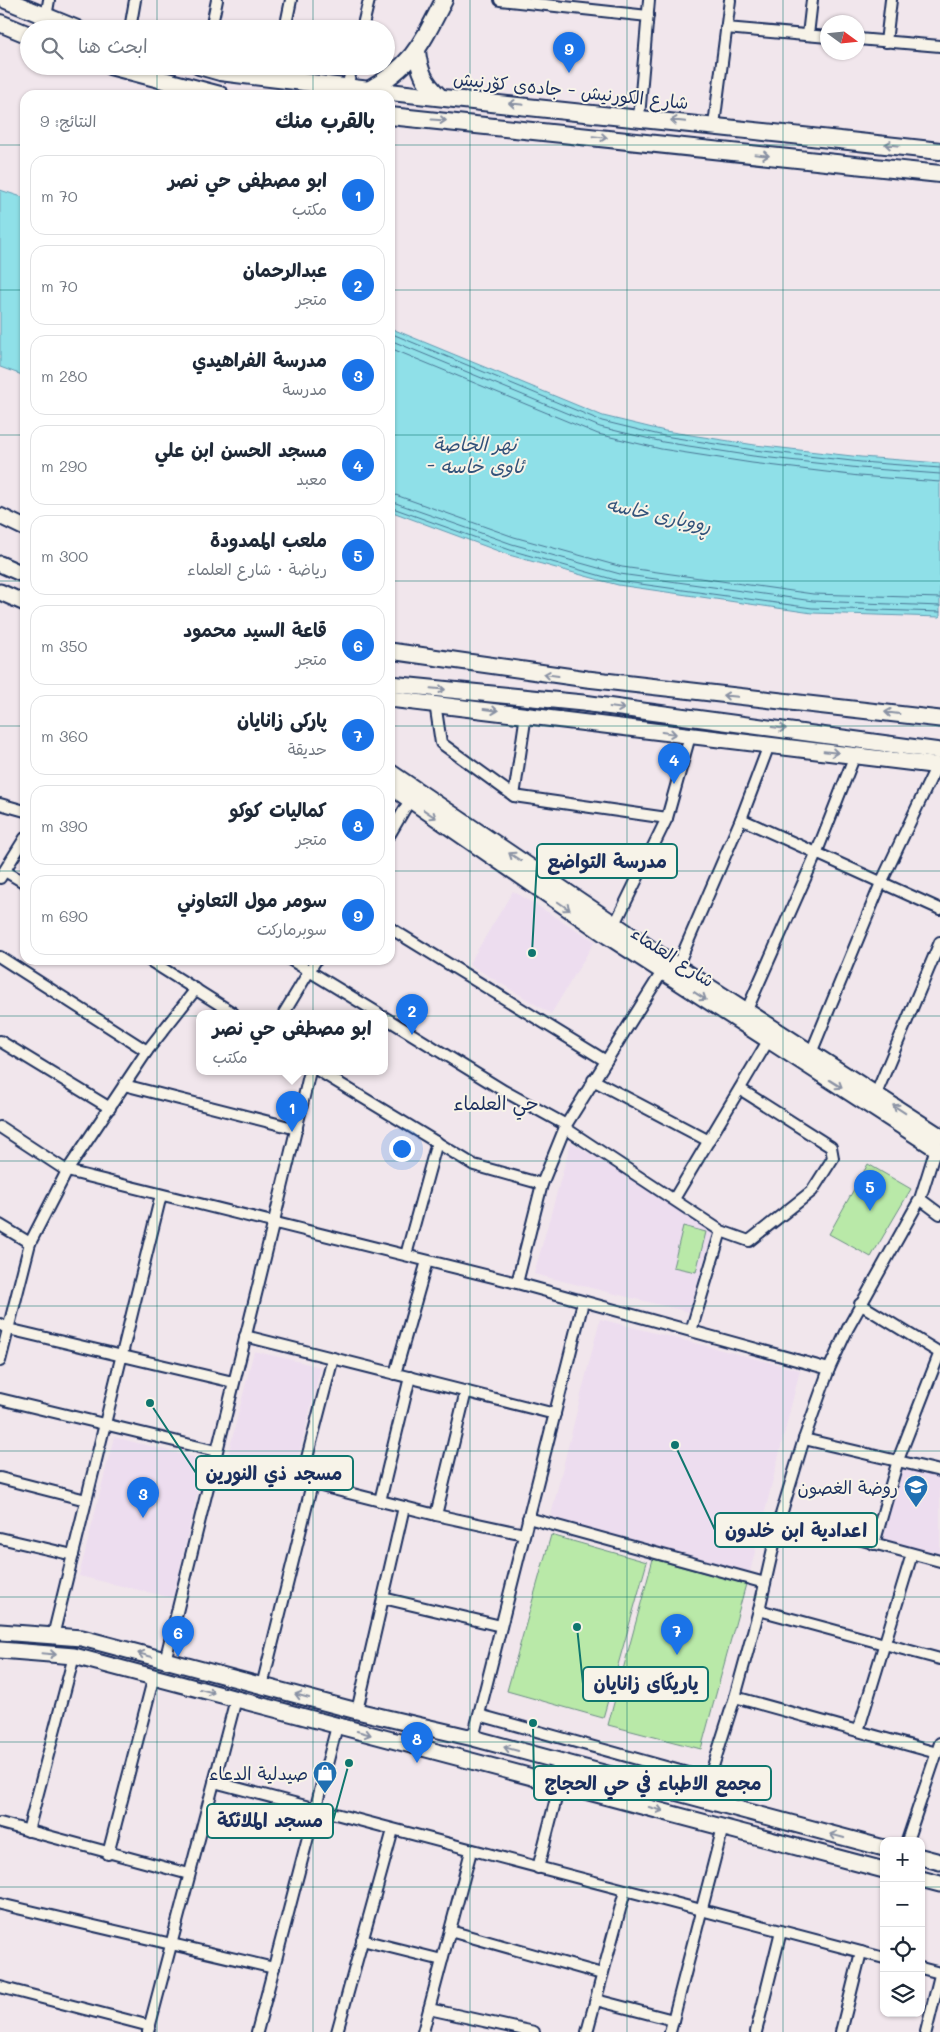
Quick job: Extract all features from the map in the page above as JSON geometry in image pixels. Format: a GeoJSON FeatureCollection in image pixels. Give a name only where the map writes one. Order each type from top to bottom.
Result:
{"type":"FeatureCollection","features":[{"type":"Feature","properties":{"kind":"main road"},"geometry":{"type":"LineString","coordinates":[[6,0],[54,20]]}},
{"type":"Feature","properties":{"kind":"main road"},"geometry":{"type":"LineString","coordinates":[[395,73],[417,52],[444,0]]}},
{"type":"Feature","properties":{"kind":"main road"},"geometry":{"type":"LineString","coordinates":[[0,23],[20,31]]}},
{"type":"Feature","properties":{"kind":"main road"},"geometry":{"type":"LineString","coordinates":[[417,52],[418,66],[423,77],[439,96]]}},
{"type":"Feature","properties":{"kind":"main road"},"geometry":{"type":"LineString","coordinates":[[144,75],[201,90]]}},
{"type":"Feature","properties":{"kind":"main road","name":"شارع الكورنيش - جادەی کۆرنیش"},"geometry":{"type":"LineString","coordinates":[[289,75],[360,90]]}},
{"type":"Feature","properties":{"kind":"main road"},"geometry":{"type":"LineString","coordinates":[[369,90],[393,75]]}},
{"type":"Feature","properties":{"kind":"main road","name":"شارع الكورنيش - جادەی کۆرنیش"},"geometry":{"type":"LineString","coordinates":[[395,93],[639,117],[940,151]]}},
{"type":"Feature","properties":{"kind":"main road"},"geometry":{"type":"LineString","coordinates":[[395,117],[940,174]]}},
{"type":"Feature","properties":{"kind":"main road"},"geometry":{"type":"LineString","coordinates":[[785,157],[787,134]]}},
{"type":"Feature","properties":{"kind":"main road"},"geometry":{"type":"LineString","coordinates":[[830,162],[832,139]]}},
{"type":"Feature","properties":{"kind":"street"},"geometry":{"type":"LineString","coordinates":[[46,17],[49,0]]}},
{"type":"Feature","properties":{"kind":"street"},"geometry":{"type":"LineString","coordinates":[[132,20],[135,0]]}},
{"type":"Feature","properties":{"kind":"street"},"geometry":{"type":"LineString","coordinates":[[213,20],[217,0]]}},
{"type":"Feature","properties":{"kind":"street"},"geometry":{"type":"LineString","coordinates":[[287,20],[291,0]]}},
{"type":"Feature","properties":{"kind":"street"},"geometry":{"type":"LineString","coordinates":[[364,20],[369,0]]}},
{"type":"Feature","properties":{"kind":"street"},"geometry":{"type":"LineString","coordinates":[[500,0],[648,16]]}},
{"type":"Feature","properties":{"kind":"street"},"geometry":{"type":"LineString","coordinates":[[639,117],[649,0]]}},
{"type":"Feature","properties":{"kind":"street"},"geometry":{"type":"LineString","coordinates":[[714,125],[730,0]]}},
{"type":"Feature","properties":{"kind":"street"},"geometry":{"type":"LineString","coordinates":[[808,35],[812,0]]}},
{"type":"Feature","properties":{"kind":"street"},"geometry":{"type":"LineString","coordinates":[[886,42],[890,0]]}},
{"type":"Feature","properties":{"kind":"street"},"geometry":{"type":"LineString","coordinates":[[726,28],[820,36]]}},
{"type":"Feature","properties":{"kind":"street"},"geometry":{"type":"LineString","coordinates":[[865,40],[940,46]]}},
{"type":"Feature","properties":{"kind":"street"},"geometry":{"type":"LineString","coordinates":[[347,88],[350,75]]}},
{"type":"Feature","properties":{"kind":"street"},"geometry":{"type":"LineString","coordinates":[[0,516],[20,526]]}},
{"type":"Feature","properties":{"kind":"street"},"geometry":{"type":"LineString","coordinates":[[0,564],[20,573]]}},
{"type":"Feature","properties":{"kind":"street"},"geometry":{"type":"LineString","coordinates":[[0,593],[20,601]]}},
{"type":"Feature","properties":{"kind":"street"},"geometry":{"type":"LineString","coordinates":[[395,652],[587,679],[940,719]]}},
{"type":"Feature","properties":{"kind":"street"},"geometry":{"type":"LineString","coordinates":[[584,703],[587,679]]}},
{"type":"Feature","properties":{"kind":"street"},"geometry":{"type":"LineString","coordinates":[[395,687],[406,694],[435,703],[855,755],[939,761]]}},
{"type":"Feature","properties":{"kind":"street"},"geometry":{"type":"LineString","coordinates":[[395,697],[406,694],[584,703],[939,761]]}},
{"type":"Feature","properties":{"kind":"street"},"geometry":{"type":"LineString","coordinates":[[435,703],[441,743],[514,796],[667,818]]}},
{"type":"Feature","properties":{"kind":"street"},"geometry":{"type":"LineString","coordinates":[[514,796],[526,714]]}},
{"type":"Feature","properties":{"kind":"street"},"geometry":{"type":"LineString","coordinates":[[615,924],[667,818],[690,736]]}},
{"type":"Feature","properties":{"kind":"street"},"geometry":{"type":"LineString","coordinates":[[678,966],[741,819],[769,745]]}},
{"type":"Feature","properties":{"kind":"street"},"geometry":{"type":"LineString","coordinates":[[746,1012],[816,854],[855,755]]}},
{"type":"Feature","properties":{"kind":"street"},"geometry":{"type":"LineString","coordinates":[[812,1053],[881,883],[939,761]]}},
{"type":"Feature","properties":{"kind":"street","name":"شارع العلماء"},"geometry":{"type":"LineString","coordinates":[[395,775],[746,1012],[876,1094],[939,1145]]}},
{"type":"Feature","properties":{"kind":"street","name":"شارع العلماء"},"geometry":{"type":"LineString","coordinates":[[395,790],[662,972],[768,1041],[939,1145]]}},
{"type":"Feature","properties":{"kind":"street"},"geometry":{"type":"LineString","coordinates":[[395,826],[410,800]]}},
{"type":"Feature","properties":{"kind":"street"},"geometry":{"type":"LineString","coordinates":[[0,804],[20,810]]}},
{"type":"Feature","properties":{"kind":"street"},"geometry":{"type":"LineString","coordinates":[[741,819],[940,909]]}},
{"type":"Feature","properties":{"kind":"street"},"geometry":{"type":"LineString","coordinates":[[20,846],[2,874],[20,881]]}},
{"type":"Feature","properties":{"kind":"street"},"geometry":{"type":"LineString","coordinates":[[395,931],[606,1061]]}},
{"type":"Feature","properties":{"kind":"street"},"geometry":{"type":"LineString","coordinates":[[876,1094],[940,942]]}},
{"type":"Feature","properties":{"kind":"street"},"geometry":{"type":"LineString","coordinates":[[0,957],[147,1051]]}},
{"type":"Feature","properties":{"kind":"street"},"geometry":{"type":"LineString","coordinates":[[157,965],[228,1010]]}},
{"type":"Feature","properties":{"kind":"street"},"geometry":{"type":"LineString","coordinates":[[300,965],[373,1010]]}},
{"type":"Feature","properties":{"kind":"street"},"geometry":{"type":"LineString","coordinates":[[286,1010],[313,965]]}},
{"type":"Feature","properties":{"kind":"street"},"geometry":{"type":"LineString","coordinates":[[517,1283],[542,1184],[565,1126],[662,972]]}},
{"type":"Feature","properties":{"kind":"street"},"geometry":{"type":"LineString","coordinates":[[0,1361],[4,1326],[30,1243],[68,1171],[147,1051],[196,989]]}},
{"type":"Feature","properties":{"kind":"street"},"geometry":{"type":"LineString","coordinates":[[388,1019],[565,1126],[721,1231],[749,1241],[812,1191],[833,1158],[831,1148],[740,1089]]}},
{"type":"Feature","properties":{"kind":"street"},"geometry":{"type":"LineString","coordinates":[[0,1041],[110,1108]]}},
{"type":"Feature","properties":{"kind":"street"},"geometry":{"type":"LineString","coordinates":[[674,1199],[768,1041]]}},
{"type":"Feature","properties":{"kind":"street"},"geometry":{"type":"LineString","coordinates":[[165,1661],[233,1382],[275,1223],[309,1075]]}},
{"type":"Feature","properties":{"kind":"street"},"geometry":{"type":"LineString","coordinates":[[326,1075],[474,1165],[542,1184]]}},
{"type":"Feature","properties":{"kind":"street"},"geometry":{"type":"LineString","coordinates":[[593,1080],[708,1141]]}},
{"type":"Feature","properties":{"kind":"street"},"geometry":{"type":"LineString","coordinates":[[124,1086],[297,1129]]}},
{"type":"Feature","properties":{"kind":"street"},"geometry":{"type":"LineString","coordinates":[[0,1127],[68,1171],[517,1283],[829,1369]]}},
{"type":"Feature","properties":{"kind":"street"},"geometry":{"type":"LineString","coordinates":[[406,1256],[437,1142]]}},
{"type":"Feature","properties":{"kind":"street"},"geometry":{"type":"LineString","coordinates":[[702,1801],[735,1697],[759,1610],[780,1518],[804,1439],[829,1369],[860,1304],[920,1199],[939,1145]]}},
{"type":"Feature","properties":{"kind":"street"},"geometry":{"type":"LineString","coordinates":[[53,1636],[161,1194]]}},
{"type":"Feature","properties":{"kind":"street"},"geometry":{"type":"LineString","coordinates":[[920,1199],[940,1214]]}},
{"type":"Feature","properties":{"kind":"street"},"geometry":{"type":"LineString","coordinates":[[0,1225],[30,1243]]}},
{"type":"Feature","properties":{"kind":"street"},"geometry":{"type":"LineString","coordinates":[[691,1332],[721,1231]]}},
{"type":"Feature","properties":{"kind":"street"},"geometry":{"type":"LineString","coordinates":[[395,1374],[427,1261]]}},
{"type":"Feature","properties":{"kind":"street"},"geometry":{"type":"LineString","coordinates":[[473,1738],[583,1302]]}},
{"type":"Feature","properties":{"kind":"street"},"geometry":{"type":"LineString","coordinates":[[860,1304],[940,1353],[898,1460],[874,1544]]}},
{"type":"Feature","properties":{"kind":"street"},"geometry":{"type":"LineString","coordinates":[[4,1326],[233,1382]]}},
{"type":"Feature","properties":{"kind":"street"},"geometry":{"type":"LineString","coordinates":[[245,1336],[555,1414]]}},
{"type":"Feature","properties":{"kind":"street"},"geometry":{"type":"LineString","coordinates":[[262,1686],[333,1358]]}},
{"type":"Feature","properties":{"kind":"street"},"geometry":{"type":"LineString","coordinates":[[380,1501],[410,1377]]}},
{"type":"Feature","properties":{"kind":"street"},"geometry":{"type":"LineString","coordinates":[[436,1515],[466,1392]]}},
{"type":"Feature","properties":{"kind":"street"},"geometry":{"type":"LineString","coordinates":[[0,1398],[105,1424],[306,1482],[436,1515],[524,1534]]}},
{"type":"Feature","properties":{"kind":"street"},"geometry":{"type":"LineString","coordinates":[[804,1439],[940,1471]]}},
{"type":"Feature","properties":{"kind":"street"},"geometry":{"type":"LineString","coordinates":[[0,1478],[86,1500]]}},
{"type":"Feature","properties":{"kind":"street"},"geometry":{"type":"LineString","coordinates":[[356,1711],[404,1507]]}},
{"type":"Feature","properties":{"kind":"street"},"geometry":{"type":"LineString","coordinates":[[528,1518],[765,1583]]}},
{"type":"Feature","properties":{"kind":"street"},"geometry":{"type":"LineString","coordinates":[[780,1518],[940,1561]]}},
{"type":"Feature","properties":{"kind":"street"},"geometry":{"type":"LineString","coordinates":[[0,1538],[73,1555]]}},
{"type":"Feature","properties":{"kind":"street"},"geometry":{"type":"LineString","coordinates":[[858,1731],[912,1554]]}},
{"type":"Feature","properties":{"kind":"street"},"geometry":{"type":"LineString","coordinates":[[383,1598],[501,1626]]}},
{"type":"Feature","properties":{"kind":"street"},"geometry":{"type":"LineString","coordinates":[[759,1610],[940,1659]]}},
{"type":"Feature","properties":{"kind":"street"},"geometry":{"type":"LineString","coordinates":[[0,1632],[82,1638],[356,1711],[473,1738],[702,1801],[880,1847]]}},
{"type":"Feature","properties":{"kind":"street"},"geometry":{"type":"LineString","coordinates":[[0,1650],[74,1656],[880,1869]]}},
{"type":"Feature","properties":{"kind":"street"},"geometry":{"type":"LineString","coordinates":[[28,1831],[74,1656]]}},
{"type":"Feature","properties":{"kind":"street"},"geometry":{"type":"LineString","coordinates":[[108,1854],[154,1676]]}},
{"type":"Feature","properties":{"kind":"street"},"geometry":{"type":"LineString","coordinates":[[735,1697],[858,1731],[938,1748],[908,1837]]}},
{"type":"Feature","properties":{"kind":"street"},"geometry":{"type":"LineString","coordinates":[[0,1987],[149,2029],[236,1699]]}},
{"type":"Feature","properties":{"kind":"street"},"geometry":{"type":"LineString","coordinates":[[479,1715],[709,1778]]}},
{"type":"Feature","properties":{"kind":"street"},"geometry":{"type":"LineString","coordinates":[[257,2032],[337,1726]]}},
{"type":"Feature","properties":{"kind":"street"},"geometry":{"type":"LineString","coordinates":[[605,1795],[610,1776]]}},
{"type":"Feature","properties":{"kind":"street"},"geometry":{"type":"LineString","coordinates":[[214,1782],[880,1957]]}},
{"type":"Feature","properties":{"kind":"street"},"geometry":{"type":"LineString","coordinates":[[538,1868],[560,1783]]}},
{"type":"Feature","properties":{"kind":"street"},"geometry":{"type":"LineString","coordinates":[[0,1823],[108,1854],[189,1874]]}},
{"type":"Feature","properties":{"kind":"street"},"geometry":{"type":"LineString","coordinates":[[670,2032],[723,1827]]}},
{"type":"Feature","properties":{"kind":"street"},"geometry":{"type":"LineString","coordinates":[[337,2032],[393,1830]]}},
{"type":"Feature","properties":{"kind":"street"},"geometry":{"type":"LineString","coordinates":[[423,2032],[471,1851]]}},
{"type":"Feature","properties":{"kind":"street"},"geometry":{"type":"LineString","coordinates":[[925,1859],[940,1862]]}},
{"type":"Feature","properties":{"kind":"street"},"geometry":{"type":"LineString","coordinates":[[925,1880],[940,1884]]}},
{"type":"Feature","properties":{"kind":"street"},"geometry":{"type":"LineString","coordinates":[[587,2032],[625,1891]]}},
{"type":"Feature","properties":{"kind":"street"},"geometry":{"type":"LineString","coordinates":[[0,1904],[274,1968]]}},
{"type":"Feature","properties":{"kind":"street"},"geometry":{"type":"LineString","coordinates":[[450,1930],[602,1974]]}},
{"type":"Feature","properties":{"kind":"street"},"geometry":{"type":"LineString","coordinates":[[756,2032],[781,1932]]}},
{"type":"Feature","properties":{"kind":"street"},"geometry":{"type":"LineString","coordinates":[[362,1940],[442,1960]]}},
{"type":"Feature","properties":{"kind":"street"},"geometry":{"type":"LineString","coordinates":[[841,2032],[861,1952]]}},
{"type":"Feature","properties":{"kind":"street"},"geometry":{"type":"LineString","coordinates":[[925,1969],[940,1974],[926,2032]]}},
{"type":"Feature","properties":{"kind":"street"},"geometry":{"type":"LineString","coordinates":[[596,2000],[674,2020]]}},
{"type":"Feature","properties":{"kind":"street"},"geometry":{"type":"LineString","coordinates":[[429,2009],[508,2029],[534,2032]]}},
{"type":"Feature","properties":{"kind":"shaded area"},"geometry":{"type":"Polygon","coordinates":[[[513,891],[595,941],[551,1014],[469,964],[513,891]]]}},
{"type":"Feature","properties":{"kind":"shaded area"},"geometry":{"type":"Polygon","coordinates":[[[571,1142],[713,1230],[689,1312],[534,1274],[571,1142]]]}},
{"type":"Feature","properties":{"kind":"shaded area"},"geometry":{"type":"Polygon","coordinates":[[[600,1319],[800,1370],[750,1572],[550,1519],[600,1319]]]}},
{"type":"Feature","properties":{"kind":"shaded area"},"geometry":{"type":"Polygon","coordinates":[[[254,1351],[321,1367],[295,1470],[228,1455],[254,1351]]]}},
{"type":"Feature","properties":{"kind":"shaded area"},"geometry":{"type":"Polygon","coordinates":[[[114,1437],[205,1460],[173,1598],[79,1576],[114,1437]]]}},
{"type":"Feature","properties":{"kind":"shaded area","name":"روضة الغصون"},"geometry":{"type":"Polygon","coordinates":[[[903,1467],[940,1476],[940,1555],[883,1539],[903,1467]]]}},
{"type":"Feature","properties":{"kind":"green space"},"geometry":{"type":"Polygon","coordinates":[[[868,1164],[911,1189],[871,1257],[829,1234],[868,1164]]]}},
{"type":"Feature","properties":{"kind":"green space"},"geometry":{"type":"Polygon","coordinates":[[[683,1226],[706,1232],[696,1272],[673,1267],[683,1226]]]}},
{"type":"Feature","properties":{"kind":"green space"},"geometry":{"type":"Polygon","coordinates":[[[551,1535],[647,1562],[603,1718],[507,1691],[551,1535]]]}},
{"type":"Feature","properties":{"kind":"green space"},"geometry":{"type":"Polygon","coordinates":[[[653,1559],[746,1584],[701,1749],[608,1725],[653,1559]]]}},
{"type":"Feature","properties":{"kind":"water"},"geometry":{"type":"Polygon","coordinates":[[[0,190],[20,196],[20,374],[0,367],[0,190]]]}},
{"type":"Feature","properties":{"kind":"water","name":"نهر الخاصة - ئاوی خاسە"},"geometry":{"type":"Polygon","coordinates":[[[395,330],[603,416],[665,431],[755,445],[861,457],[940,463],[940,617],[812,613],[618,585],[509,555],[395,513],[395,330]]]}},
{"type":"Feature","properties":{"kind":"place","name":"سومر مول التعاوني"},"geometry":{"type":"Point","coordinates":[569,73]}},
{"type":"Feature","properties":{"kind":"place","name":"مسجد الحسن ابن علي"},"geometry":{"type":"Point","coordinates":[674,784]}},
{"type":"Feature","properties":{"kind":"place","name":"مدرسة التواضع"},"geometry":{"type":"Point","coordinates":[532,953]}},
{"type":"Feature","properties":{"kind":"place","name":"عبدالرحمان"},"geometry":{"type":"Point","coordinates":[412,1035]}},
{"type":"Feature","properties":{"kind":"place","name":"ابو مصطفى حي نصر"},"geometry":{"type":"Point","coordinates":[292,1132]}},
{"type":"Feature","properties":{"kind":"place","name":"ملعب الممدودة"},"geometry":{"type":"Point","coordinates":[870,1211]}},
{"type":"Feature","properties":{"kind":"place","name":"مسجد ذي النورين"},"geometry":{"type":"Point","coordinates":[150,1403]}},
{"type":"Feature","properties":{"kind":"place","name":"اعدادية ابن خلدون"},"geometry":{"type":"Point","coordinates":[675,1445]}},
{"type":"Feature","properties":{"kind":"place","name":"روضة الغصون"},"geometry":{"type":"Point","coordinates":[916,1508]}},
{"type":"Feature","properties":{"kind":"place","name":"مدرسة الفراهيدي"},"geometry":{"type":"Point","coordinates":[143,1518]}},
{"type":"Feature","properties":{"kind":"place","name":"یاریگای زانایان"},"geometry":{"type":"Point","coordinates":[577,1627]}},
{"type":"Feature","properties":{"kind":"place","name":"پارکی زانایان"},"geometry":{"type":"Point","coordinates":[677,1655]}},
{"type":"Feature","properties":{"kind":"place","name":"قاعة السيد محمود"},"geometry":{"type":"Point","coordinates":[178,1657]}},
{"type":"Feature","properties":{"kind":"place","name":"مجمع الاطباء في حي الحجاج"},"geometry":{"type":"Point","coordinates":[533,1723]}},
{"type":"Feature","properties":{"kind":"place","name":"مسجد الملائكة"},"geometry":{"type":"Point","coordinates":[349,1763]}},
{"type":"Feature","properties":{"kind":"place","name":"كماليات كوكو"},"geometry":{"type":"Point","coordinates":[417,1763]}},
{"type":"Feature","properties":{"kind":"place","name":"صيدلية الدعاء"},"geometry":{"type":"Point","coordinates":[325,1794]}},
{"type":"Feature","properties":{"kind":"district","name":"حي العلماء"},"geometry":{"type":"Point","coordinates":[496,1102]}},
{"type":"Feature","properties":{"kind":"water label","name":"ڕووباری خاسە"},"geometry":{"type":"Point","coordinates":[659,514]}}]}
